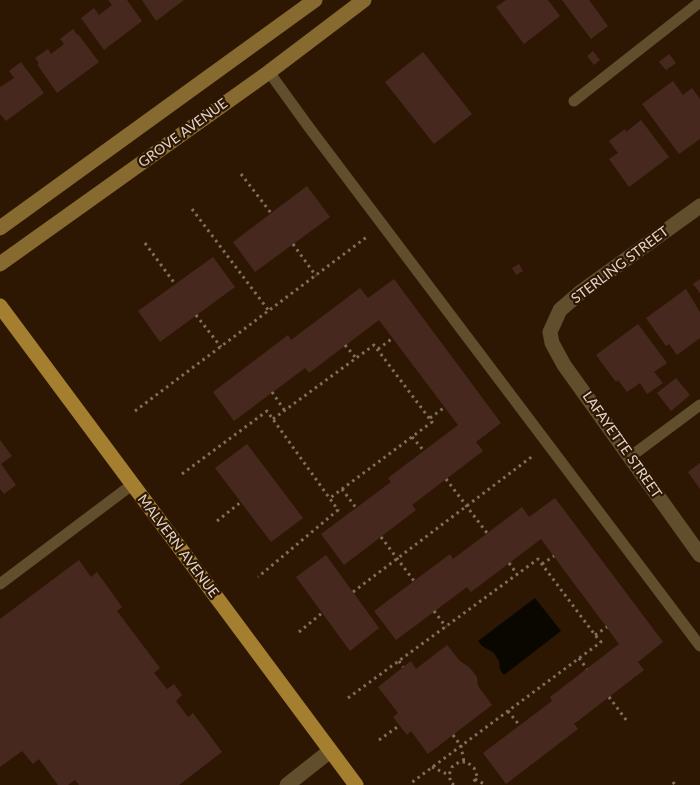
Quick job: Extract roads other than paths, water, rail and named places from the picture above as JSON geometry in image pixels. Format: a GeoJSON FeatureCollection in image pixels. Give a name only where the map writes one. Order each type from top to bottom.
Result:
{"type":"FeatureCollection","features":[{"type":"Feature","properties":{"kind":"main road"},"geometry":{"type":"LineString","coordinates":[[0,228],[315,0]]}},
{"type":"Feature","properties":{"kind":"main road","name":"GROVE AVENUE"},"geometry":{"type":"LineString","coordinates":[[0,264],[269,72],[364,0]]}},
{"type":"Feature","properties":{"kind":"main road","name":"MALVERN AVENUE"},"geometry":{"type":"LineString","coordinates":[[0,306],[356,785]]}},
{"type":"Feature","properties":{"kind":"street","name":"STERLING STREET"},"geometry":{"type":"LineString","coordinates":[[550,332],[560,310],[582,291],[700,206]]}},
{"type":"Feature","properties":{"kind":"street","name":"LAFAYETTE STREET"},"geometry":{"type":"LineString","coordinates":[[550,332],[555,351],[700,555]]}},
{"type":"Feature","properties":{"kind":"street"},"geometry":{"type":"LineString","coordinates":[[287,785],[330,750]]}},
{"type":"Feature","properties":{"kind":"lane"},"geometry":{"type":"LineString","coordinates":[[574,101],[700,2]]}},
{"type":"Feature","properties":{"kind":"lane"},"geometry":{"type":"LineString","coordinates":[[269,72],[700,646]]}},
{"type":"Feature","properties":{"kind":"lane"},"geometry":{"type":"LineString","coordinates":[[630,457],[700,405]]}},
{"type":"Feature","properties":{"kind":"lane"},"geometry":{"type":"LineString","coordinates":[[0,584],[132,484]]}}]}
